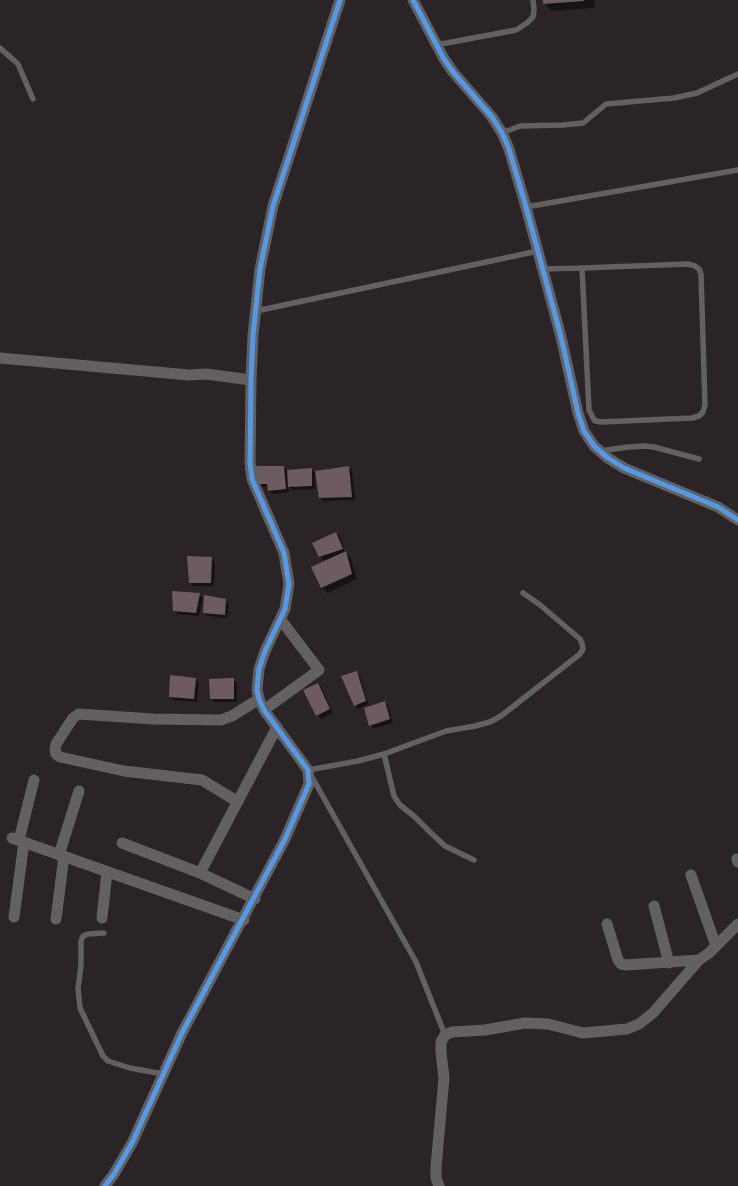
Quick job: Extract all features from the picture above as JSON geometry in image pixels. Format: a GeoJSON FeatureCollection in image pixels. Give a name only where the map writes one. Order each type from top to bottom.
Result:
{"type":"FeatureCollection","features":[{"type":"Feature","properties":{"kind":"street"},"geometry":{"type":"LineString","coordinates":[[105,1186],[132,1143],[187,1025],[255,899],[285,839],[309,784],[308,770],[261,704],[257,680],[265,652],[281,620],[288,597],[288,568],[275,529],[252,479],[250,464],[251,380],[260,269],[273,206],[340,0]]}},
{"type":"Feature","properties":{"kind":"street"},"geometry":{"type":"LineString","coordinates":[[413,0],[452,72],[492,117],[502,133],[526,207],[584,431],[600,452],[624,468],[718,507],[738,520]]}},
{"type":"Feature","properties":{"kind":"street"},"geometry":{"type":"LineString","coordinates":[[0,358],[189,375],[206,374],[251,380]]}},
{"type":"Feature","properties":{"kind":"street"},"geometry":{"type":"LineString","coordinates":[[238,802],[212,784],[202,780],[117,770],[60,756],[56,754],[56,744],[73,718],[79,714],[153,719],[221,720],[261,704],[319,670],[281,620]]}},
{"type":"Feature","properties":{"kind":"street"},"geometry":{"type":"LineString","coordinates":[[200,873],[277,727]]}},
{"type":"Feature","properties":{"kind":"street"},"geometry":{"type":"LineString","coordinates":[[14,917],[18,840],[34,780]]}},
{"type":"Feature","properties":{"kind":"street"},"geometry":{"type":"LineString","coordinates":[[56,919],[62,856],[79,791]]}},
{"type":"Feature","properties":{"kind":"street"},"geometry":{"type":"LineString","coordinates":[[18,840],[244,920]]}},
{"type":"Feature","properties":{"kind":"street"},"geometry":{"type":"LineString","coordinates":[[122,843],[200,873],[255,899]]}},
{"type":"Feature","properties":{"kind":"street"},"geometry":{"type":"LineString","coordinates":[[102,918],[107,872]]}},
{"type":"Feature","properties":{"kind":"street"},"geometry":{"type":"LineString","coordinates":[[691,875],[716,946]]}},
{"type":"Feature","properties":{"kind":"street"},"geometry":{"type":"LineString","coordinates":[[654,906],[669,963]]}},
{"type":"Feature","properties":{"kind":"street"},"geometry":{"type":"LineString","coordinates":[[607,924],[618,960],[621,964],[626,965],[699,960],[704,958],[738,924]]}},
{"type":"Feature","properties":{"kind":"street"},"geometry":{"type":"LineString","coordinates":[[439,1186],[436,1178],[436,1167],[444,1078],[441,1042],[445,1035],[452,1032],[485,1030],[525,1023],[548,1024],[583,1033],[627,1029],[639,1024],[653,1013],[699,960]]}},
{"type":"Feature","properties":{"kind":"lane"},"geometry":{"type":"LineString","coordinates":[[436,45],[516,30],[533,17],[533,0]]}},
{"type":"Feature","properties":{"kind":"lane"},"geometry":{"type":"LineString","coordinates":[[0,48],[18,64],[33,99]]}},
{"type":"Feature","properties":{"kind":"lane"},"geometry":{"type":"LineString","coordinates":[[502,133],[520,126],[583,123],[606,104],[674,98],[697,93],[738,74]]}},
{"type":"Feature","properties":{"kind":"lane"},"geometry":{"type":"LineString","coordinates":[[526,207],[738,170]]}},
{"type":"Feature","properties":{"kind":"lane"},"geometry":{"type":"LineString","coordinates":[[256,311],[538,251]]}},
{"type":"Feature","properties":{"kind":"lane"},"geometry":{"type":"LineString","coordinates":[[542,269],[688,264],[699,269],[701,274],[705,405],[703,412],[699,416],[692,418],[596,421],[590,410],[582,268]]}},
{"type":"Feature","properties":{"kind":"lane"},"geometry":{"type":"LineString","coordinates":[[600,452],[644,446],[699,459]]}},
{"type":"Feature","properties":{"kind":"lane"},"geometry":{"type":"LineString","coordinates":[[445,1035],[416,962],[308,770],[358,761],[384,754],[446,731],[490,722],[580,654],[583,649],[580,639],[523,593]]}},
{"type":"Feature","properties":{"kind":"lane"},"geometry":{"type":"LineString","coordinates":[[384,754],[394,796],[400,805],[445,846],[474,860]]}},
{"type":"Feature","properties":{"kind":"lane"},"geometry":{"type":"LineString","coordinates":[[104,933],[88,934],[83,936],[80,941],[81,966],[78,988],[80,1008],[103,1056],[108,1061],[117,1065],[163,1074]]}},
{"type":"Feature","properties":{"kind":"building"},"geometry":{"type":"Polygon","coordinates":[[[543,0],[584,0],[584,1],[543,4],[543,0]]]}},
{"type":"Feature","properties":{"kind":"building"},"geometry":{"type":"Polygon","coordinates":[[[253,466],[284,466],[286,489],[268,491],[267,484],[256,484],[253,466]]]}},
{"type":"Feature","properties":{"kind":"building"},"geometry":{"type":"Polygon","coordinates":[[[349,466],[352,497],[319,498],[315,471],[349,466]]]}},
{"type":"Feature","properties":{"kind":"building"},"geometry":{"type":"Polygon","coordinates":[[[312,468],[312,486],[288,487],[287,470],[312,468]]]}},
{"type":"Feature","properties":{"kind":"building"},"geometry":{"type":"Polygon","coordinates":[[[336,532],[343,549],[319,557],[312,543],[336,532]]]}},
{"type":"Feature","properties":{"kind":"building"},"geometry":{"type":"Polygon","coordinates":[[[346,551],[352,574],[321,588],[311,567],[346,551]]]}},
{"type":"Feature","properties":{"kind":"building"},"geometry":{"type":"Polygon","coordinates":[[[187,556],[212,557],[211,583],[189,583],[187,556]]]}},
{"type":"Feature","properties":{"kind":"building"},"geometry":{"type":"Polygon","coordinates":[[[172,591],[200,593],[196,613],[173,611],[172,591]]]}},
{"type":"Feature","properties":{"kind":"building"},"geometry":{"type":"Polygon","coordinates":[[[204,595],[226,599],[225,615],[203,613],[204,595]]]}},
{"type":"Feature","properties":{"kind":"building"},"geometry":{"type":"Polygon","coordinates":[[[357,671],[366,701],[354,706],[341,676],[357,671]]]}},
{"type":"Feature","properties":{"kind":"building"},"geometry":{"type":"Polygon","coordinates":[[[170,675],[196,678],[194,699],[169,697],[170,675]]]}},
{"type":"Feature","properties":{"kind":"building"},"geometry":{"type":"Polygon","coordinates":[[[234,678],[234,699],[210,699],[209,679],[234,678]]]}},
{"type":"Feature","properties":{"kind":"building"},"geometry":{"type":"Polygon","coordinates":[[[318,683],[330,709],[316,716],[303,690],[318,683]]]}},
{"type":"Feature","properties":{"kind":"building"},"geometry":{"type":"Polygon","coordinates":[[[385,701],[390,719],[369,726],[364,708],[385,701]]]}},
{"type":"Feature","properties":{"kind":"cycle path"},"geometry":{"type":"LineString","coordinates":[[105,1186],[132,1143],[182,1033],[285,839],[309,784],[308,770],[264,710],[257,690],[259,669],[265,651],[285,609],[289,584],[284,553],[252,479],[250,463],[251,380],[253,335],[260,269],[273,206],[340,0]]}},
{"type":"Feature","properties":{"kind":"cycle path"},"geometry":{"type":"LineString","coordinates":[[413,0],[444,59],[492,117],[509,149],[561,337],[578,413],[584,431],[594,446],[624,468],[718,507],[738,520]]}}]}
